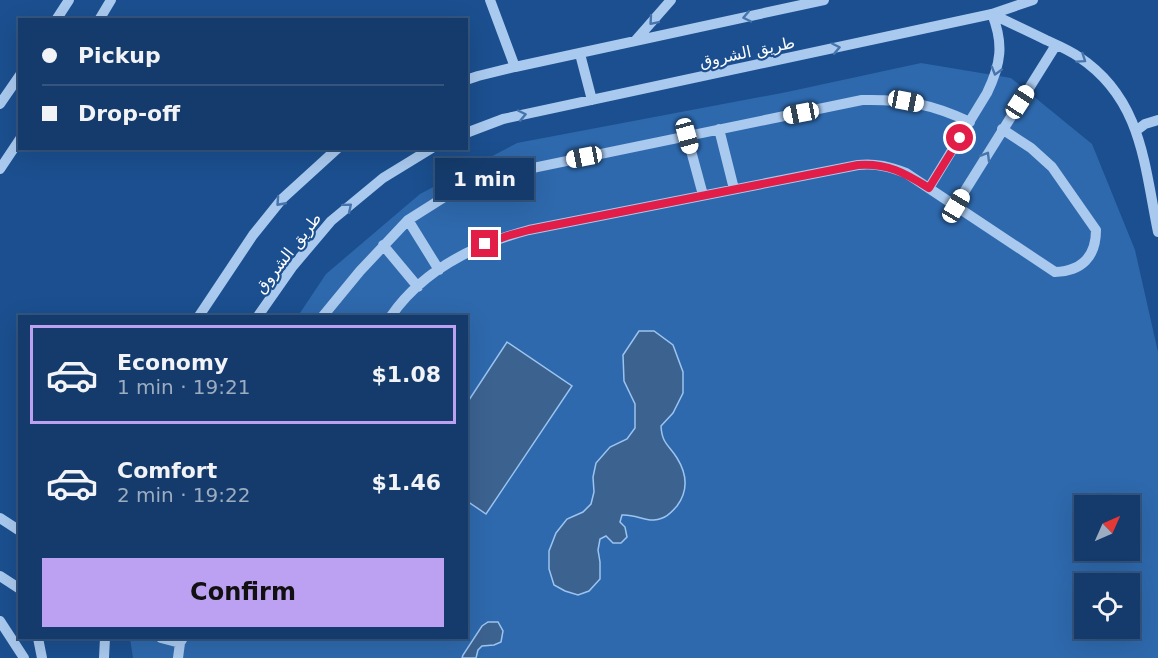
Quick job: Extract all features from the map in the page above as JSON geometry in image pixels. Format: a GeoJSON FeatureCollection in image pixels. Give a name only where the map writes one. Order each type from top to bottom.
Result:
{"type":"FeatureCollection","features":[{"type":"Feature","properties":{"kind":"street"},"geometry":{"type":"LineString","coordinates":[[100,18],[111,0]]}},
{"type":"Feature","properties":{"kind":"street"},"geometry":{"type":"LineString","coordinates":[[490,0],[515,68]]}},
{"type":"Feature","properties":{"kind":"street"},"geometry":{"type":"LineString","coordinates":[[635,41],[671,0]]}},
{"type":"Feature","properties":{"kind":"street","name":"طريق الشروق"},"geometry":{"type":"LineString","coordinates":[[468,79],[820,0]]}},
{"type":"Feature","properties":{"kind":"street","name":"طريق الشروق"},"geometry":{"type":"LineString","coordinates":[[468,132],[503,119],[992,14],[1033,0]]}},
{"type":"Feature","properties":{"kind":"street"},"geometry":{"type":"LineString","coordinates":[[57,18],[68,1]]}},
{"type":"Feature","properties":{"kind":"street"},"geometry":{"type":"LineString","coordinates":[[992,14],[1078,56],[1097,70],[1114,88],[1137,130],[1158,232]]}},
{"type":"Feature","properties":{"kind":"street"},"geometry":{"type":"LineString","coordinates":[[929,188],[987,93],[998,68],[999,40],[992,14]]}},
{"type":"Feature","properties":{"kind":"street"},"geometry":{"type":"LineString","coordinates":[[956,206],[1056,45]]}},
{"type":"Feature","properties":{"kind":"street"},"geometry":{"type":"LineString","coordinates":[[580,54],[592,100]]}},
{"type":"Feature","properties":{"kind":"street"},"geometry":{"type":"LineString","coordinates":[[0,104],[18,78]]}},
{"type":"Feature","properties":{"kind":"street"},"geometry":{"type":"LineString","coordinates":[[324,315],[383,245],[408,220],[446,196],[494,176],[862,100],[884,99],[927,105],[970,122]]}},
{"type":"Feature","properties":{"kind":"street"},"geometry":{"type":"LineString","coordinates":[[1137,130],[1145,124],[1158,120]]}},
{"type":"Feature","properties":{"kind":"street"},"geometry":{"type":"LineString","coordinates":[[719,129],[734,189]]}},
{"type":"Feature","properties":{"kind":"street"},"geometry":{"type":"LineString","coordinates":[[392,315],[401,302],[439,270],[464,254],[507,236],[867,164],[891,167],[906,173],[1055,272],[1074,269],[1089,257],[1096,240],[1096,230],[1052,167],[1031,148],[1002,129]]}},
{"type":"Feature","properties":{"kind":"street"},"geometry":{"type":"LineString","coordinates":[[687,136],[703,195]]}},
{"type":"Feature","properties":{"kind":"street"},"geometry":{"type":"LineString","coordinates":[[0,169],[18,142]]}},
{"type":"Feature","properties":{"kind":"street"},"geometry":{"type":"LineString","coordinates":[[200,315],[253,235],[282,199],[336,150]]}},
{"type":"Feature","properties":{"kind":"street","name":"طريق الشروق"},"geometry":{"type":"LineString","coordinates":[[259,315],[293,266],[331,221],[382,178],[429,150]]}},
{"type":"Feature","properties":{"kind":"street"},"geometry":{"type":"LineString","coordinates":[[408,220],[439,270]]}},
{"type":"Feature","properties":{"kind":"street"},"geometry":{"type":"LineString","coordinates":[[383,245],[418,287]]}},
{"type":"Feature","properties":{"kind":"street"},"geometry":{"type":"LineString","coordinates":[[0,518],[18,530]]}},
{"type":"Feature","properties":{"kind":"street"},"geometry":{"type":"LineString","coordinates":[[0,576],[18,588]]}},
{"type":"Feature","properties":{"kind":"street"},"geometry":{"type":"LineString","coordinates":[[0,621],[24,658]]}},
{"type":"Feature","properties":{"kind":"street"},"geometry":{"type":"LineString","coordinates":[[38,639],[42,658]]}},
{"type":"Feature","properties":{"kind":"street"},"geometry":{"type":"LineString","coordinates":[[104,658],[105,639]]}},
{"type":"Feature","properties":{"kind":"street"},"geometry":{"type":"LineString","coordinates":[[178,658],[181,640]]}},
{"type":"Feature","properties":{"kind":"shaded area"},"geometry":{"type":"Polygon","coordinates":[[[921,63],[1011,78],[1092,144],[1135,250],[1158,352],[1158,658],[133,658],[130,639],[468,639],[468,315],[299,315],[326,274],[420,194],[517,143],[787,92],[921,63]]]}},
{"type":"Feature","properties":{"kind":"shaded area"},"geometry":{"type":"Polygon","coordinates":[[[639,331],[654,331],[673,345],[683,372],[683,393],[673,413],[661,426],[664,441],[683,470],[685,482],[683,494],[677,506],[664,517],[651,520],[622,515],[620,522],[625,527],[627,537],[621,543],[613,543],[606,536],[600,539],[598,550],[600,579],[589,591],[578,595],[554,585],[549,569],[549,551],[556,533],[567,519],[583,512],[591,504],[596,463],[610,447],[627,439],[635,428],[635,404],[624,381],[623,355],[639,331]]]}},
{"type":"Feature","properties":{"kind":"shaded area"},"geometry":{"type":"Polygon","coordinates":[[[507,342],[572,386],[486,514],[468,502],[468,401],[507,342]]]}},
{"type":"Feature","properties":{"kind":"shaded area"},"geometry":{"type":"Polygon","coordinates":[[[488,622],[498,622],[503,631],[501,642],[482,646],[476,658],[462,658],[482,626],[488,622]]]}},
{"type":"Feature","properties":{"kind":"route"},"geometry":{"type":"LineString","coordinates":[[485,244],[529,230],[858,165],[876,164],[891,167],[906,173],[929,188],[960,138]]}}]}
